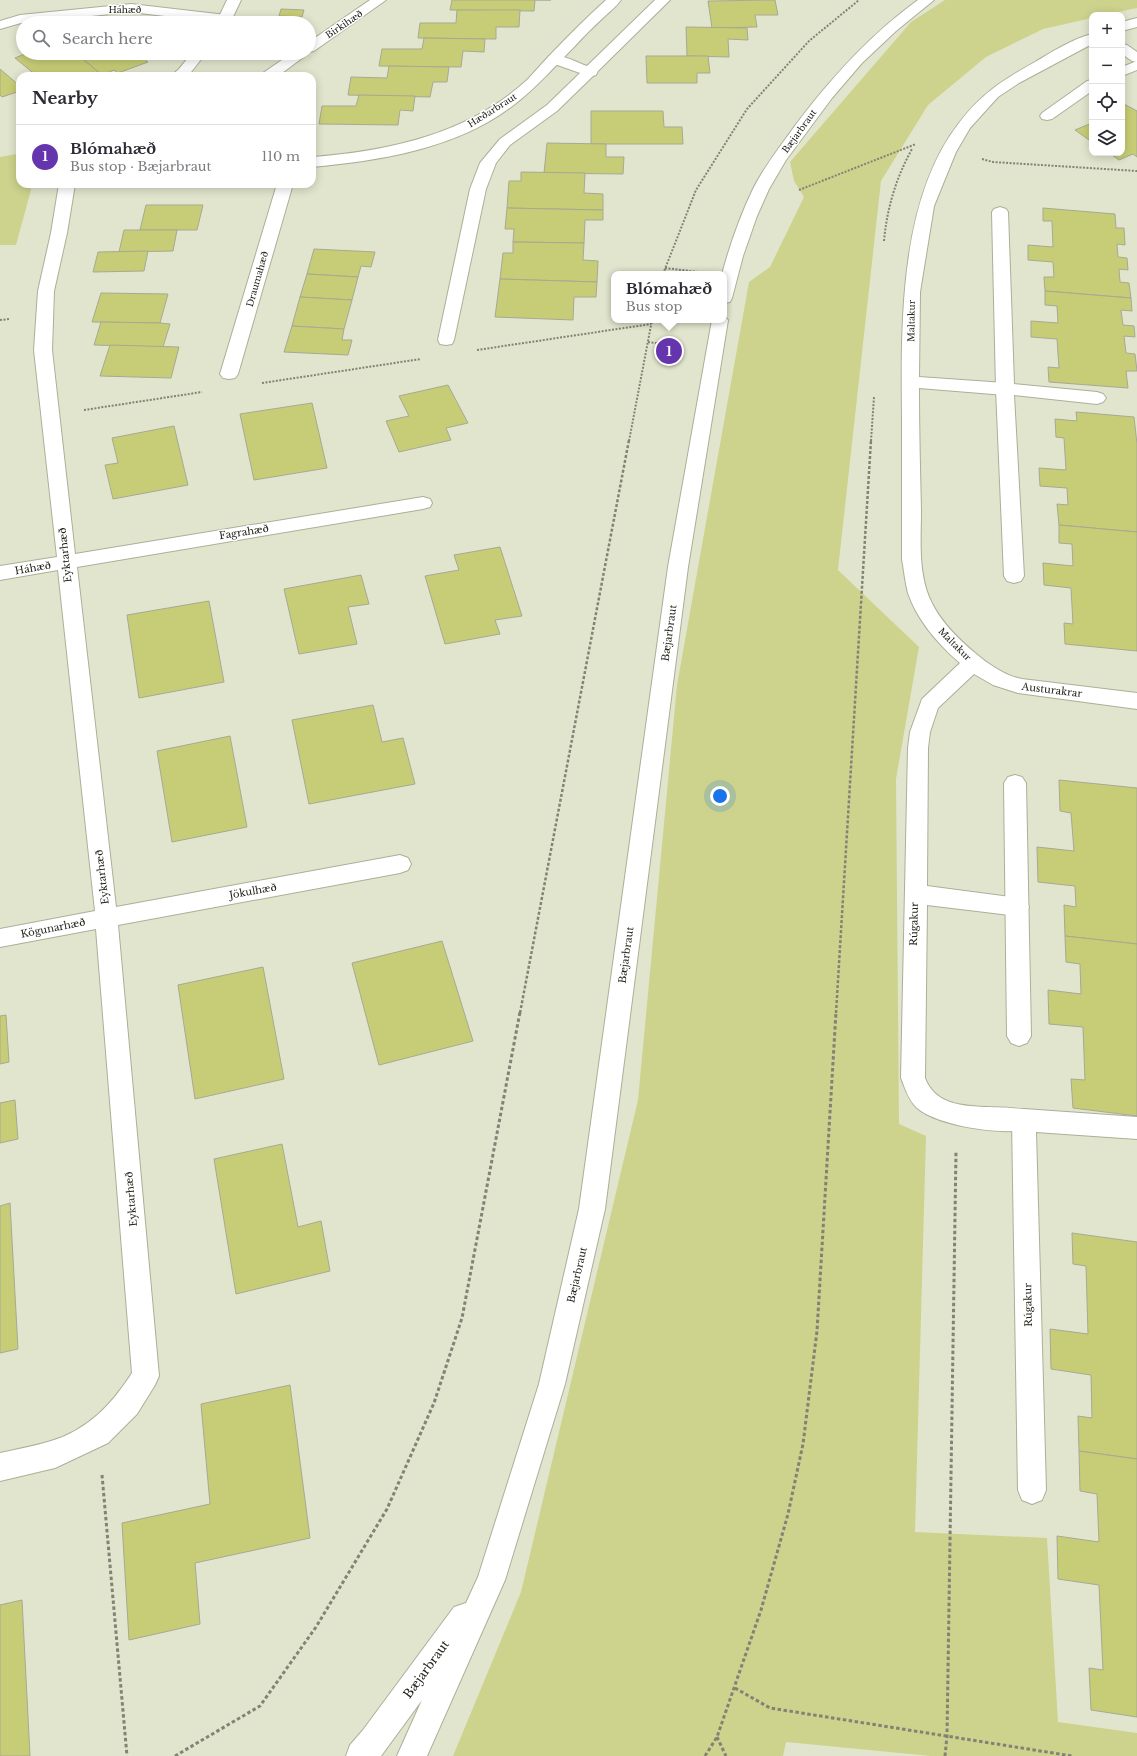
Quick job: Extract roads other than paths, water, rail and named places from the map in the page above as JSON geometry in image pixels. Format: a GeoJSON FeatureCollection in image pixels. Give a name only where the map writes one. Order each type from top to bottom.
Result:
{"type":"FeatureCollection","features":[{"type":"Feature","properties":{"kind":"street"},"geometry":{"type":"LineString","coordinates":[[227,16],[234,0]]}},
{"type":"Feature","properties":{"kind":"street","name":"Birkihæð"},"geometry":{"type":"LineString","coordinates":[[316,43],[379,0]]}},
{"type":"Feature","properties":{"kind":"street","name":"Hæðarbraut"},"geometry":{"type":"LineString","coordinates":[[316,162],[331,161],[387,152],[414,145],[467,126],[512,100],[532,84],[554,59],[614,0]]}},
{"type":"Feature","properties":{"kind":"street"},"geometry":{"type":"LineString","coordinates":[[446,340],[478,188],[488,163],[505,142],[552,108],[663,0]]}},
{"type":"Feature","properties":{"kind":"street","name":"Bæjarbraut"},"geometry":{"type":"LineString","coordinates":[[727,287],[745,224],[761,188],[781,155],[827,93],[854,64],[909,12],[927,0]]}},
{"type":"Feature","properties":{"kind":"street","name":"Háhæð"},"geometry":{"type":"LineString","coordinates":[[50,16],[131,8],[189,16]]}},
{"type":"Feature","properties":{"kind":"street","name":"Háhæð"},"geometry":{"type":"LineString","coordinates":[[0,25],[16,20]]}},
{"type":"Feature","properties":{"kind":"street"},"geometry":{"type":"LineString","coordinates":[[1125,26],[1137,22]]}},
{"type":"Feature","properties":{"kind":"street","name":"Maltakur"},"geometry":{"type":"LineString","coordinates":[[973,663],[951,642],[932,620],[921,602],[915,580],[912,559],[910,382],[912,292],[926,206],[948,152],[964,126],[979,108],[993,94],[1014,80],[1089,40]]}},
{"type":"Feature","properties":{"kind":"street"},"geometry":{"type":"LineString","coordinates":[[1125,50],[1137,58]]}},
{"type":"Feature","properties":{"kind":"street"},"geometry":{"type":"LineString","coordinates":[[554,59],[590,72]]}},
{"type":"Feature","properties":{"kind":"street"},"geometry":{"type":"LineString","coordinates":[[184,72],[193,60]]}},
{"type":"Feature","properties":{"kind":"street"},"geometry":{"type":"LineString","coordinates":[[274,72],[292,60]]}},
{"type":"Feature","properties":{"kind":"street"},"geometry":{"type":"LineString","coordinates":[[1125,71],[1137,65]]}},
{"type":"Feature","properties":{"kind":"street"},"geometry":{"type":"LineString","coordinates":[[1047,116],[1089,86]]}},
{"type":"Feature","properties":{"kind":"street","name":"Draumahæð"},"geometry":{"type":"LineString","coordinates":[[229,374],[284,188]]}},
{"type":"Feature","properties":{"kind":"street","name":"Eyktarhæð"},"geometry":{"type":"LineString","coordinates":[[0,1466],[56,1454],[98,1433],[127,1405],[146,1376],[106,918],[65,562],[43,350],[46,291],[70,191]]}},
{"type":"Feature","properties":{"kind":"street"},"geometry":{"type":"LineString","coordinates":[[1000,212],[1005,389],[1014,576]]}},
{"type":"Feature","properties":{"kind":"street","name":"Bæjarbraut"},"geometry":{"type":"LineString","coordinates":[[412,1756],[490,1580],[552,1384],[592,1209],[678,567],[719,323]]}},
{"type":"Feature","properties":{"kind":"street"},"geometry":{"type":"LineString","coordinates":[[910,382],[1097,398]]}},
{"type":"Feature","properties":{"kind":"street","name":"Fagrahæð"},"geometry":{"type":"LineString","coordinates":[[65,562],[423,503]]}},
{"type":"Feature","properties":{"kind":"street","name":"Háhæð"},"geometry":{"type":"LineString","coordinates":[[0,573],[65,562]]}},
{"type":"Feature","properties":{"kind":"street","name":"Austurakrar"},"geometry":{"type":"LineString","coordinates":[[973,663],[991,675],[1014,685],[1137,701]]}},
{"type":"Feature","properties":{"kind":"street","name":"Rúgakur"},"geometry":{"type":"LineString","coordinates":[[973,663],[929,704],[920,732],[918,748],[915,894],[913,1078],[918,1090],[925,1100],[940,1109],[957,1114],[1137,1128]]}},
{"type":"Feature","properties":{"kind":"street"},"geometry":{"type":"LineString","coordinates":[[1015,783],[1019,1036]]}},
{"type":"Feature","properties":{"kind":"street","name":"Jökulhæð"},"geometry":{"type":"LineString","coordinates":[[106,918],[400,864]]}},
{"type":"Feature","properties":{"kind":"street"},"geometry":{"type":"LineString","coordinates":[[915,894],[1018,907]]}},
{"type":"Feature","properties":{"kind":"street","name":"Kögunarhæð"},"geometry":{"type":"LineString","coordinates":[[0,938],[106,918]]}},
{"type":"Feature","properties":{"kind":"street","name":"Rúgakur"},"geometry":{"type":"LineString","coordinates":[[1024,1120],[1032,1490]]}},
{"type":"Feature","properties":{"kind":"street","name":"Bæjarbraut"},"geometry":{"type":"LineString","coordinates":[[361,1756],[374,1741],[490,1580]]}},
{"type":"Feature","properties":{"kind":"place","name":"Blómahæð"},"geometry":{"type":"Point","coordinates":[669,351]}}]}
